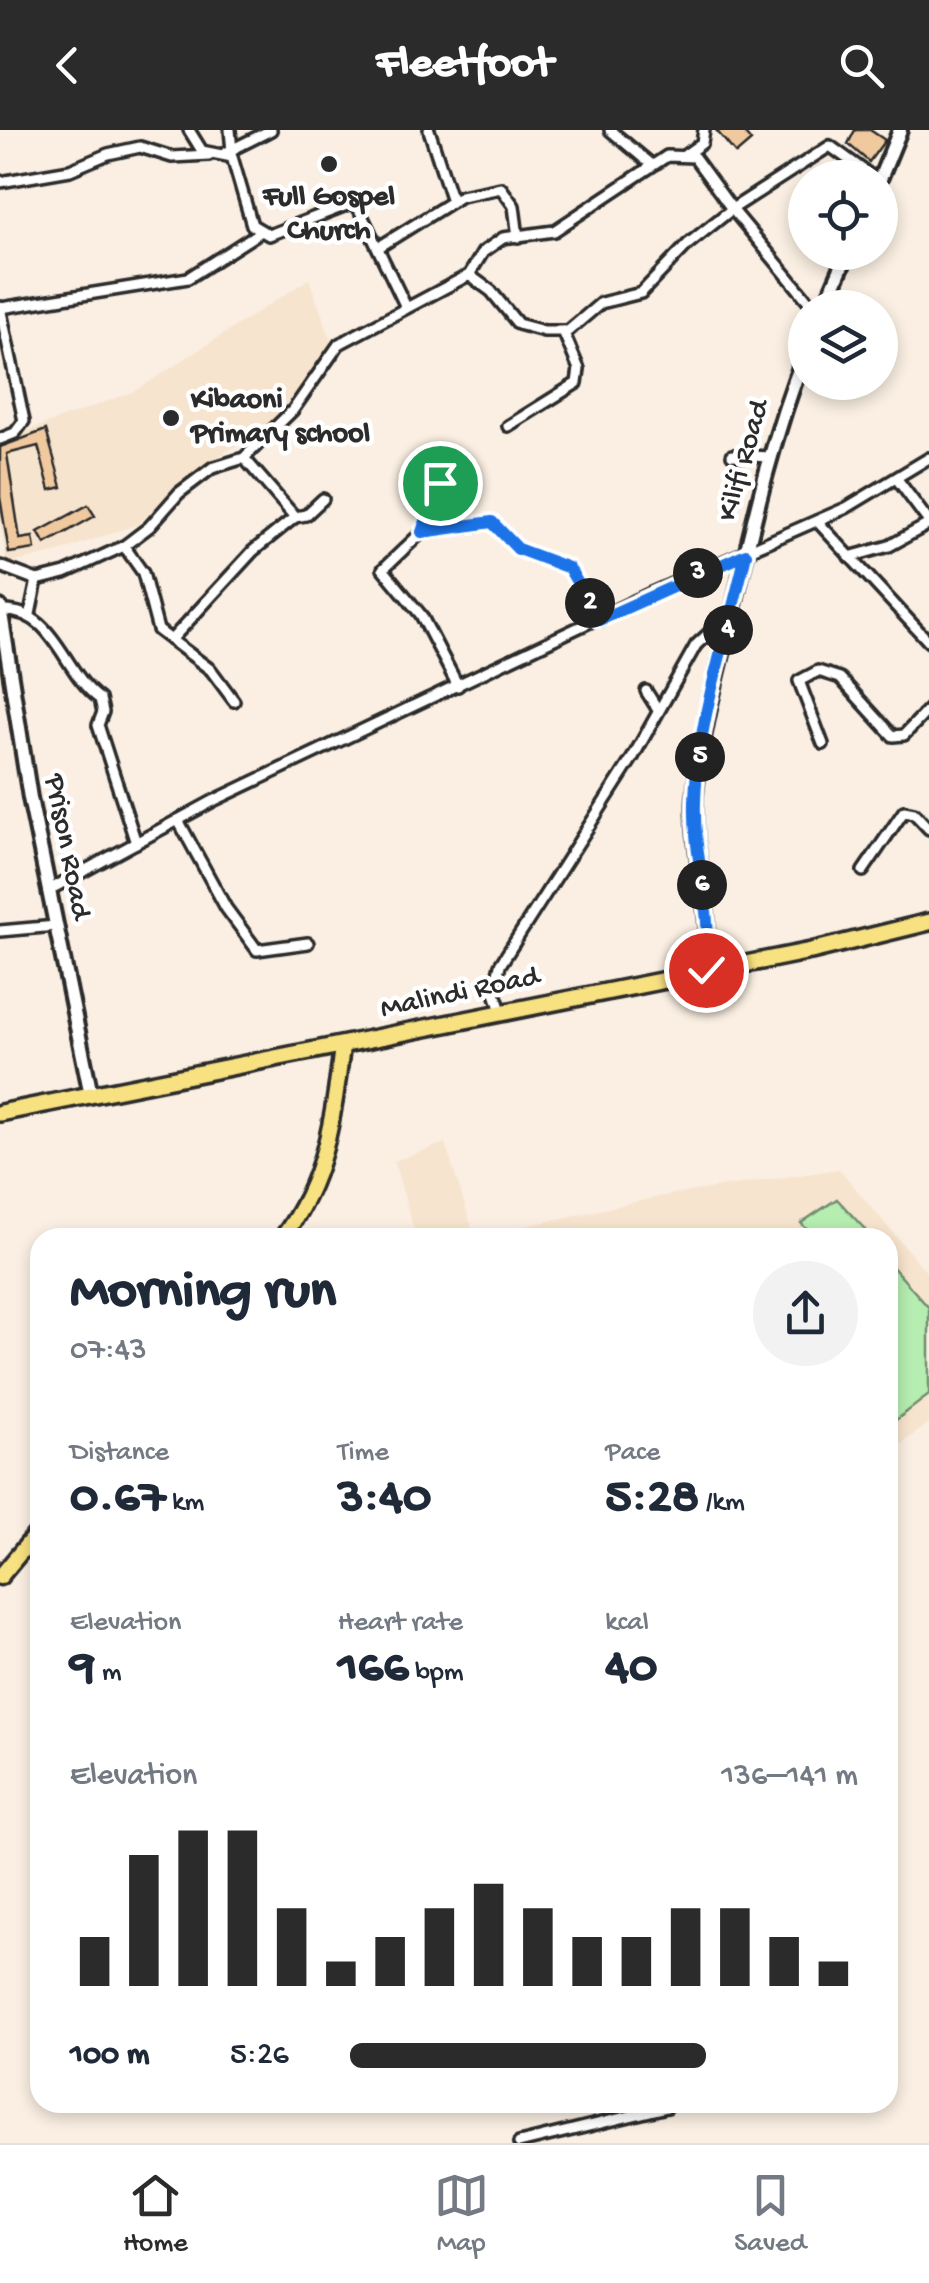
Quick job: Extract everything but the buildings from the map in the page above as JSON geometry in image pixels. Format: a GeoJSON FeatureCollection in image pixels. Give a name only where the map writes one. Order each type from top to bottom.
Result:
{"type":"FeatureCollection","features":[{"type":"Feature","properties":{"kind":"highway","name":"Malindi Road"},"geometry":{"type":"LineString","coordinates":[[0,1113],[342,1047],[725,966],[811,952],[929,922]]}},
{"type":"Feature","properties":{"kind":"main road"},"geometry":{"type":"LineString","coordinates":[[288,1228],[309,1196],[328,1152],[342,1047]]}},
{"type":"Feature","properties":{"kind":"main road"},"geometry":{"type":"LineString","coordinates":[[0,1577],[30,1541]]}},
{"type":"Feature","properties":{"kind":"street"},"geometry":{"type":"LineString","coordinates":[[189,130],[202,151],[230,152]]}},
{"type":"Feature","properties":{"kind":"street"},"geometry":{"type":"LineString","coordinates":[[230,130],[230,152],[252,225],[270,236],[354,204],[406,307]]}},
{"type":"Feature","properties":{"kind":"street"},"geometry":{"type":"LineString","coordinates":[[0,182],[70,170],[108,154],[140,148],[182,158],[230,152],[271,130]]}},
{"type":"Feature","properties":{"kind":"street"},"geometry":{"type":"LineString","coordinates":[[430,130],[452,202]]}},
{"type":"Feature","properties":{"kind":"street"},"geometry":{"type":"LineString","coordinates":[[610,130],[652,165]]}},
{"type":"Feature","properties":{"kind":"street"},"geometry":{"type":"LineString","coordinates":[[0,566],[37,580],[65,573],[124,546],[149,528],[166,504],[201,476],[244,458],[293,410],[328,354],[406,307],[469,276],[483,252],[503,238],[518,238],[565,225],[667,156],[685,155],[702,142],[702,130]]}},
{"type":"Feature","properties":{"kind":"street"},"geometry":{"type":"LineString","coordinates":[[886,160],[900,130]]}},
{"type":"Feature","properties":{"kind":"street"},"geometry":{"type":"LineString","coordinates":[[808,160],[830,146],[851,160]]}},
{"type":"Feature","properties":{"kind":"street"},"geometry":{"type":"LineString","coordinates":[[667,156],[694,156],[799,290]]}},
{"type":"Feature","properties":{"kind":"street"},"geometry":{"type":"LineString","coordinates":[[469,276],[491,292],[512,320],[537,330],[563,331],[608,299],[641,294],[688,244],[732,209],[788,173]]}},
{"type":"Feature","properties":{"kind":"street"},"geometry":{"type":"LineString","coordinates":[[379,248],[452,202],[501,188],[514,206],[518,238]]}},
{"type":"Feature","properties":{"kind":"street"},"geometry":{"type":"LineString","coordinates":[[0,439],[14,433],[24,421],[0,306],[188,278],[260,232]]}},
{"type":"Feature","properties":{"kind":"street"},"geometry":{"type":"LineString","coordinates":[[508,426],[578,383],[578,369],[563,331]]}},
{"type":"Feature","properties":{"kind":"street","name":"Kilifi Road"},"geometry":{"type":"LineString","coordinates":[[706,970],[710,938],[694,802],[703,739],[770,456],[789,400]]}},
{"type":"Feature","properties":{"kind":"street"},"geometry":{"type":"LineString","coordinates":[[732,455],[770,456]]}},
{"type":"Feature","properties":{"kind":"street"},"geometry":{"type":"LineString","coordinates":[[244,458],[295,517]]}},
{"type":"Feature","properties":{"kind":"street"},"geometry":{"type":"LineString","coordinates":[[49,890],[178,820],[817,521],[929,458]]}},
{"type":"Feature","properties":{"kind":"street"},"geometry":{"type":"LineString","coordinates":[[451,466],[434,493],[422,532],[383,569],[421,615],[458,686]]}},
{"type":"Feature","properties":{"kind":"street"},"geometry":{"type":"LineString","coordinates":[[849,557],[889,546],[929,523],[897,478]]}},
{"type":"Feature","properties":{"kind":"street"},"geometry":{"type":"LineString","coordinates":[[171,640],[253,551],[323,500]]}},
{"type":"Feature","properties":{"kind":"street"},"geometry":{"type":"LineString","coordinates":[[817,521],[929,642]]}},
{"type":"Feature","properties":{"kind":"street"},"geometry":{"type":"LineString","coordinates":[[422,532],[492,522],[518,549],[569,568],[599,620]]}},
{"type":"Feature","properties":{"kind":"street"},"geometry":{"type":"LineString","coordinates":[[124,546],[143,572],[158,630],[211,670],[234,701]]}},
{"type":"Feature","properties":{"kind":"street"},"geometry":{"type":"LineString","coordinates":[[30,614],[37,580]]}},
{"type":"Feature","properties":{"kind":"street"},"geometry":{"type":"LineString","coordinates":[[0,609],[30,614],[88,691],[100,699],[103,712],[98,726],[136,843]]}},
{"type":"Feature","properties":{"kind":"street","name":"Prison Road"},"geometry":{"type":"LineString","coordinates":[[0,609],[49,890],[91,1096]]}},
{"type":"Feature","properties":{"kind":"street"},"geometry":{"type":"LineString","coordinates":[[502,1014],[494,990],[500,965],[696,645],[732,612]]}},
{"type":"Feature","properties":{"kind":"street"},"geometry":{"type":"LineString","coordinates":[[822,744],[799,681],[818,672],[840,678],[893,736],[904,735],[929,709]]}},
{"type":"Feature","properties":{"kind":"street"},"geometry":{"type":"LineString","coordinates":[[646,691],[658,710]]}},
{"type":"Feature","properties":{"kind":"street"},"geometry":{"type":"LineString","coordinates":[[863,871],[904,811],[914,813],[929,829]]}},
{"type":"Feature","properties":{"kind":"street"},"geometry":{"type":"LineString","coordinates":[[178,820],[226,908],[256,950],[308,943]]}},
{"type":"Feature","properties":{"kind":"street"},"geometry":{"type":"LineString","coordinates":[[0,931],[56,926]]}},
{"type":"Feature","properties":{"kind":"street","name":"Kilifi Road"},"geometry":{"type":"LineString","coordinates":[[710,938],[725,966]]}},
{"type":"Feature","properties":{"kind":"street"},"geometry":{"type":"LineString","coordinates":[[520,2143],[642,2113]]}},
{"type":"Feature","properties":{"kind":"shaded area","name":"Kibaoni Primary school"},"geometry":{"type":"Polygon","coordinates":[[[309,279],[334,348],[268,426],[186,477],[138,524],[58,552],[7,564],[0,519],[0,441],[135,391],[309,279]]]}},
{"type":"Feature","properties":{"kind":"shaded area"},"geometry":{"type":"Polygon","coordinates":[[[445,1143],[472,1228],[413,1228],[394,1161],[445,1143]]]}},
{"type":"Feature","properties":{"kind":"shaded area"},"geometry":{"type":"Polygon","coordinates":[[[839,1169],[889,1228],[516,1228],[668,1195],[839,1169]]]}},
{"type":"Feature","properties":{"kind":"shaded area"},"geometry":{"type":"Polygon","coordinates":[[[898,1238],[929,1275],[929,1423],[898,1446],[898,1238]]]}},
{"type":"Feature","properties":{"kind":"green space"},"geometry":{"type":"Polygon","coordinates":[[[837,1199],[864,1228],[806,1228],[801,1223],[837,1199]]]}},
{"type":"Feature","properties":{"kind":"green space"},"geometry":{"type":"Polygon","coordinates":[[[898,1273],[929,1308],[929,1395],[898,1418],[898,1273]]]}},
{"type":"Feature","properties":{"kind":"place","name":"Full Gospel Church"},"geometry":{"type":"Point","coordinates":[329,164]}},
{"type":"Feature","properties":{"kind":"place","name":"Kibaoni Primary school"},"geometry":{"type":"Point","coordinates":[171,418]}},
{"type":"Feature","properties":{"kind":"route"},"geometry":{"type":"LineString","coordinates":[[440,483],[422,532],[492,522],[506,532],[518,549],[551,557],[569,568],[599,620],[651,593],[746,554],[703,739],[694,802],[696,848],[710,938],[706,970]]}}]}
